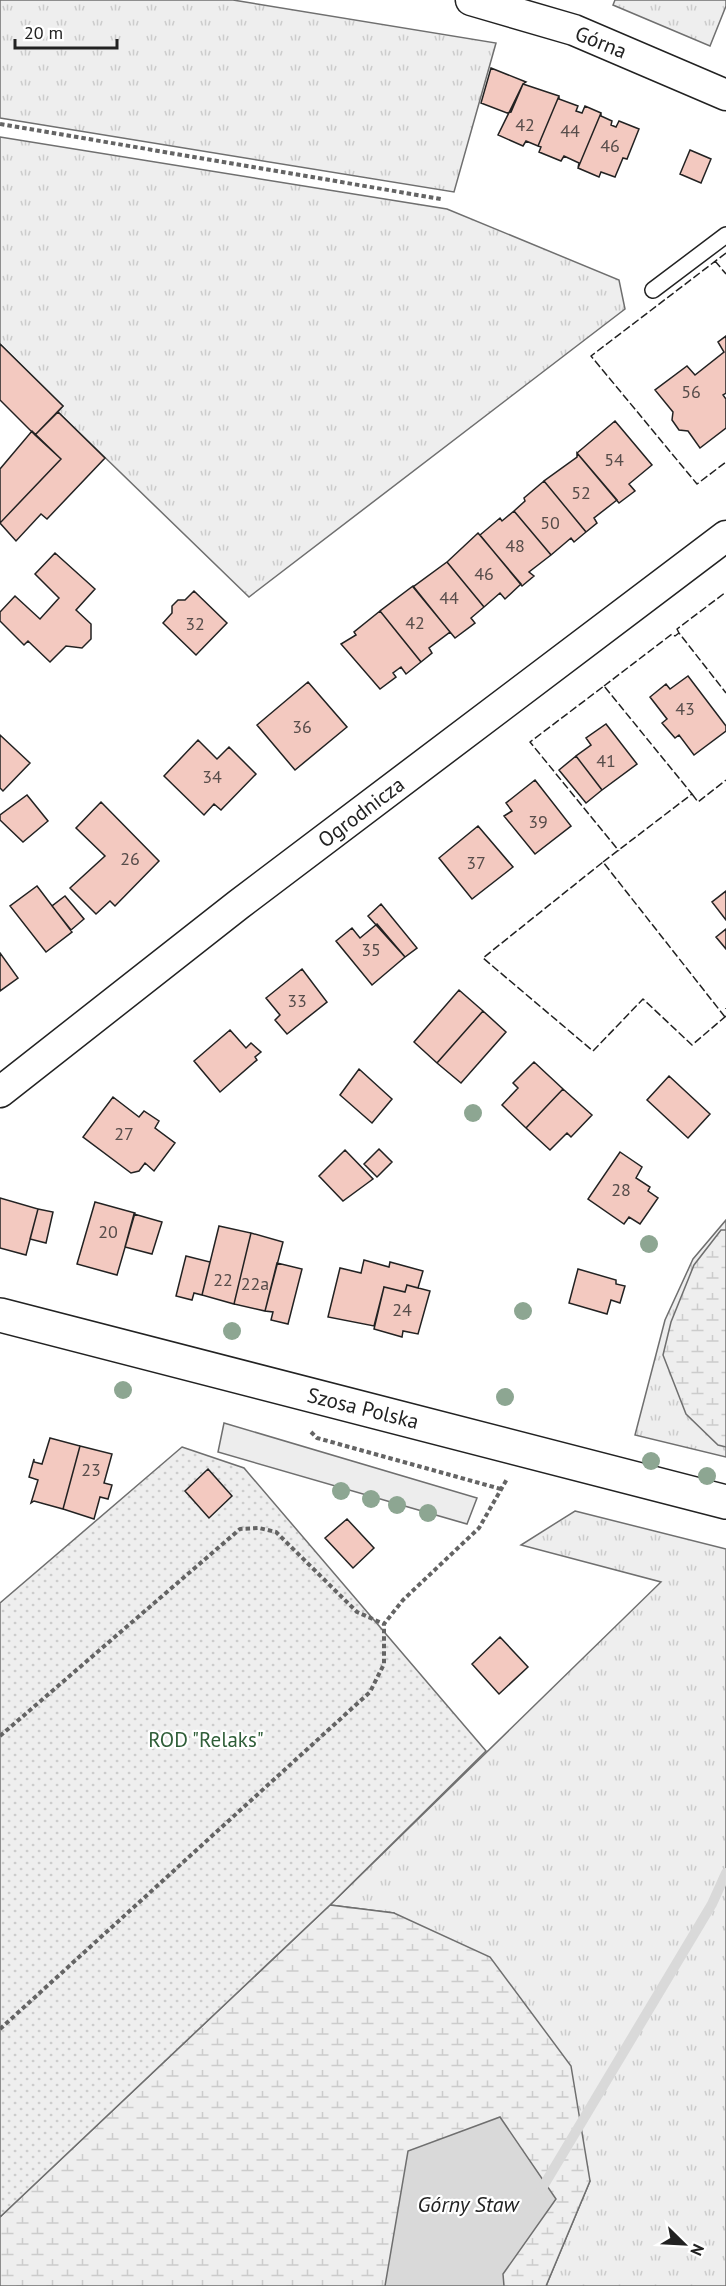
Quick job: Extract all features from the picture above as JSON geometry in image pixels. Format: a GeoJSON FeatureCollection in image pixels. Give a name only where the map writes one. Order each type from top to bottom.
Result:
{"type":"FeatureCollection","features":[{"type":"Feature","properties":{"kind":"street","name":"Górna"},"geometry":{"type":"LineString","coordinates":[[471,0],[574,30],[726,95]]}},
{"type":"Feature","properties":{"kind":"street","name":"Ogrodnicza"},"geometry":{"type":"LineString","coordinates":[[0,1092],[238,905],[726,536]]}},
{"type":"Feature","properties":{"kind":"street","name":"Szosa Polska"},"geometry":{"type":"LineString","coordinates":[[0,1315],[726,1502]]}},
{"type":"Feature","properties":{"kind":"lane"},"geometry":{"type":"LineString","coordinates":[[653,291],[726,236]]}},
{"type":"Feature","properties":{"kind":"path"},"geometry":{"type":"LineString","coordinates":[[0,124],[441,199]]}},
{"type":"Feature","properties":{"kind":"path"},"geometry":{"type":"LineString","coordinates":[[0,2029],[370,1692],[384,1664],[384,1624],[404,1600],[479,1527],[523,1451]]}},
{"type":"Feature","properties":{"kind":"path"},"geometry":{"type":"LineString","coordinates":[[0,1737],[240,1529],[259,1528],[276,1532],[357,1612],[384,1624]]}},
{"type":"Feature","properties":{"kind":"green space"},"geometry":{"type":"Polygon","coordinates":[[[0,0],[233,0],[496,43],[454,192],[0,118],[0,0]]]}},
{"type":"Feature","properties":{"kind":"green space"},"geometry":{"type":"Polygon","coordinates":[[[615,0],[726,0],[726,6],[710,46],[613,5],[615,0]]]}},
{"type":"Feature","properties":{"kind":"green space"},"geometry":{"type":"Polygon","coordinates":[[[0,137],[447,209],[619,280],[625,309],[249,597],[58,412],[63,406],[0,344],[0,137]]]}},
{"type":"Feature","properties":{"kind":"green space"},"geometry":{"type":"Polygon","coordinates":[[[726,1220],[726,1457],[635,1435],[665,1320],[693,1259],[726,1220]]]}},
{"type":"Feature","properties":{"kind":"green space"},"geometry":{"type":"Polygon","coordinates":[[[721,1230],[726,1230],[726,1447],[718,1445],[686,1414],[663,1355],[671,1322],[694,1265],[721,1230]]]}},
{"type":"Feature","properties":{"kind":"green space","name":"ROD \"Relaks\""},"geometry":{"type":"Polygon","coordinates":[[[182,1447],[244,1468],[486,1751],[330,1905],[0,2217],[0,1603],[182,1447]]]}},
{"type":"Feature","properties":{"kind":"green space"},"geometry":{"type":"Polygon","coordinates":[[[575,1511],[726,1549],[726,2286],[546,2286],[590,2181],[394,1913],[330,1905],[661,1582],[521,1545],[575,1511]]]}},
{"type":"Feature","properties":{"kind":"green space"},"geometry":{"type":"Polygon","coordinates":[[[330,1905],[394,1913],[490,1957],[571,2066],[590,2181],[546,2286],[0,2286],[0,2217],[330,1905]]]}},
{"type":"Feature","properties":{"kind":"shaded area"},"geometry":{"type":"Polygon","coordinates":[[[224,1423],[477,1498],[467,1524],[218,1452],[224,1423]]]}},
{"type":"Feature","properties":{"kind":"water","name":"Górny Staw"},"geometry":{"type":"Polygon","coordinates":[[[500,2117],[556,2199],[503,2274],[504,2286],[385,2286],[408,2151],[500,2117]]]}},
{"type":"Feature","properties":{"kind":"building"},"geometry":{"type":"Polygon","coordinates":[[[491,68],[526,82],[511,112],[507,113],[481,103],[491,68]]]}},
{"type":"Feature","properties":{"kind":"building"},"geometry":{"type":"Polygon","coordinates":[[[523,84],[559,96],[538,146],[526,141],[523,146],[498,135],[523,84]]]}},
{"type":"Feature","properties":{"kind":"building"},"geometry":{"type":"Polygon","coordinates":[[[559,96],[559,99],[578,106],[576,111],[582,113],[585,106],[601,113],[578,168],[579,163],[564,156],[561,161],[539,152],[541,147],[538,146],[559,96]]]}},
{"type":"Feature","properties":{"kind":"building"},"geometry":{"type":"Polygon","coordinates":[[[601,113],[601,116],[612,121],[611,125],[616,127],[619,121],[639,129],[627,159],[623,158],[615,177],[601,172],[599,177],[578,168],[601,113]]]}},
{"type":"Feature","properties":{"kind":"building"},"geometry":{"type":"Polygon","coordinates":[[[690,150],[711,159],[701,183],[680,174],[690,150]]]}},
{"type":"Feature","properties":{"kind":"building"},"geometry":{"type":"Polygon","coordinates":[[[726,336],[726,393],[723,395],[726,399],[726,428],[700,448],[688,431],[679,430],[672,420],[673,412],[655,390],[687,366],[695,375],[724,352],[718,342],[726,336]]]}},
{"type":"Feature","properties":{"kind":"building"},"geometry":{"type":"Polygon","coordinates":[[[0,344],[63,406],[35,435],[0,400],[0,344]]]}},
{"type":"Feature","properties":{"kind":"building"},"geometry":{"type":"Polygon","coordinates":[[[58,412],[105,458],[47,519],[41,514],[16,541],[0,523],[61,459],[35,435],[58,412]]]}},
{"type":"Feature","properties":{"kind":"building"},"geometry":{"type":"Polygon","coordinates":[[[615,421],[652,465],[629,484],[635,491],[619,503],[577,453],[615,421]]]}},
{"type":"Feature","properties":{"kind":"building"},"geometry":{"type":"Polygon","coordinates":[[[32,431],[61,459],[0,523],[0,469],[32,431]]]}},
{"type":"Feature","properties":{"kind":"building"},"geometry":{"type":"Polygon","coordinates":[[[577,453],[617,500],[594,518],[597,523],[586,532],[544,481],[577,457],[577,453]]]}},
{"type":"Feature","properties":{"kind":"building"},"geometry":{"type":"Polygon","coordinates":[[[544,481],[586,532],[574,542],[571,538],[551,555],[514,511],[525,501],[524,498],[544,481]]]}},
{"type":"Feature","properties":{"kind":"building"},"geometry":{"type":"Polygon","coordinates":[[[514,511],[551,555],[529,572],[534,576],[522,586],[480,535],[500,518],[502,521],[514,511]]]}},
{"type":"Feature","properties":{"kind":"building"},"geometry":{"type":"Polygon","coordinates":[[[478,533],[521,584],[505,599],[500,593],[484,607],[447,562],[478,533]]]}},
{"type":"Feature","properties":{"kind":"building"},"geometry":{"type":"Polygon","coordinates":[[[55,553],[95,589],[76,610],[91,624],[91,639],[82,648],[66,646],[50,662],[28,641],[24,645],[0,621],[0,612],[15,596],[40,619],[59,598],[35,574],[55,553]]]}},
{"type":"Feature","properties":{"kind":"building"},"geometry":{"type":"Polygon","coordinates":[[[447,562],[484,607],[471,618],[475,623],[455,638],[413,587],[447,562]]]}},
{"type":"Feature","properties":{"kind":"building"},"geometry":{"type":"Polygon","coordinates":[[[413,586],[450,632],[429,648],[432,653],[421,662],[380,611],[413,586]]]}},
{"type":"Feature","properties":{"kind":"building"},"geometry":{"type":"Polygon","coordinates":[[[194,591],[227,623],[196,655],[163,623],[172,613],[172,606],[178,600],[185,600],[194,591]]]}},
{"type":"Feature","properties":{"kind":"building"},"geometry":{"type":"Polygon","coordinates":[[[380,611],[421,662],[406,674],[401,667],[393,673],[396,677],[380,689],[341,644],[356,635],[354,632],[380,611]]]}},
{"type":"Feature","properties":{"kind":"building"},"geometry":{"type":"Polygon","coordinates":[[[688,676],[726,726],[726,731],[694,755],[679,735],[675,738],[662,723],[667,719],[650,697],[666,684],[670,689],[688,676]]]}},
{"type":"Feature","properties":{"kind":"building"},"geometry":{"type":"Polygon","coordinates":[[[308,682],[347,727],[295,770],[257,725],[308,682]]]}},
{"type":"Feature","properties":{"kind":"building"},"geometry":{"type":"Polygon","coordinates":[[[606,724],[637,764],[602,790],[576,756],[591,745],[586,738],[606,724]]]}},
{"type":"Feature","properties":{"kind":"building"},"geometry":{"type":"Polygon","coordinates":[[[0,735],[30,763],[3,791],[0,788],[0,735]]]}},
{"type":"Feature","properties":{"kind":"building"},"geometry":{"type":"Polygon","coordinates":[[[198,740],[217,759],[229,747],[256,774],[221,810],[214,804],[204,815],[164,776],[198,740]]]}},
{"type":"Feature","properties":{"kind":"building"},"geometry":{"type":"Polygon","coordinates":[[[576,756],[602,790],[586,803],[559,770],[576,756]]]}},
{"type":"Feature","properties":{"kind":"building"},"geometry":{"type":"Polygon","coordinates":[[[535,780],[571,826],[535,854],[504,816],[512,811],[506,803],[535,780]]]}},
{"type":"Feature","properties":{"kind":"building"},"geometry":{"type":"Polygon","coordinates":[[[27,795],[48,821],[23,842],[0,820],[0,815],[27,795]]]}},
{"type":"Feature","properties":{"kind":"building"},"geometry":{"type":"Polygon","coordinates":[[[101,802],[159,861],[115,906],[110,901],[96,914],[70,888],[105,856],[76,828],[101,802]]]}},
{"type":"Feature","properties":{"kind":"building"},"geometry":{"type":"Polygon","coordinates":[[[478,826],[513,867],[472,899],[439,858],[478,826]]]}},
{"type":"Feature","properties":{"kind":"building"},"geometry":{"type":"Polygon","coordinates":[[[37,886],[72,932],[46,952],[10,906],[37,886]]]}},
{"type":"Feature","properties":{"kind":"building"},"geometry":{"type":"Polygon","coordinates":[[[726,891],[726,920],[712,902],[726,891]]]}},
{"type":"Feature","properties":{"kind":"building"},"geometry":{"type":"Polygon","coordinates":[[[65,896],[84,919],[71,930],[52,906],[65,896]]]}},
{"type":"Feature","properties":{"kind":"building"},"geometry":{"type":"Polygon","coordinates":[[[381,904],[417,948],[405,957],[368,916],[381,904]]]}},
{"type":"Feature","properties":{"kind":"building"},"geometry":{"type":"Polygon","coordinates":[[[377,924],[405,957],[372,985],[336,941],[352,928],[360,938],[377,924]]]}},
{"type":"Feature","properties":{"kind":"building"},"geometry":{"type":"Polygon","coordinates":[[[726,929],[726,949],[716,937],[726,929]]]}},
{"type":"Feature","properties":{"kind":"building"},"geometry":{"type":"Polygon","coordinates":[[[0,953],[18,978],[0,991],[0,953]]]}},
{"type":"Feature","properties":{"kind":"building"},"geometry":{"type":"Polygon","coordinates":[[[302,969],[327,1002],[287,1034],[275,1020],[280,1015],[266,998],[302,969]]]}},
{"type":"Feature","properties":{"kind":"building"},"geometry":{"type":"Polygon","coordinates":[[[459,990],[483,1011],[437,1063],[414,1042],[459,990]]]}},
{"type":"Feature","properties":{"kind":"building"},"geometry":{"type":"Polygon","coordinates":[[[483,1011],[506,1032],[461,1083],[437,1063],[483,1011]]]}},
{"type":"Feature","properties":{"kind":"building"},"geometry":{"type":"Polygon","coordinates":[[[230,1030],[246,1048],[251,1043],[261,1052],[255,1057],[257,1060],[220,1092],[194,1061],[230,1030]]]}},
{"type":"Feature","properties":{"kind":"building"},"geometry":{"type":"Polygon","coordinates":[[[534,1062],[563,1089],[526,1128],[502,1105],[518,1088],[513,1083],[534,1062]]]}},
{"type":"Feature","properties":{"kind":"building"},"geometry":{"type":"Polygon","coordinates":[[[359,1069],[392,1099],[372,1123],[340,1095],[359,1069]]]}},
{"type":"Feature","properties":{"kind":"building"},"geometry":{"type":"Polygon","coordinates":[[[669,1076],[710,1114],[688,1138],[647,1100],[669,1076]]]}},
{"type":"Feature","properties":{"kind":"building"},"geometry":{"type":"Polygon","coordinates":[[[563,1089],[592,1115],[571,1137],[567,1133],[550,1150],[526,1128],[563,1089]]]}},
{"type":"Feature","properties":{"kind":"building"},"geometry":{"type":"Polygon","coordinates":[[[113,1097],[139,1117],[144,1111],[159,1121],[155,1128],[175,1143],[154,1171],[145,1163],[139,1171],[131,1173],[83,1137],[113,1097]]]}},
{"type":"Feature","properties":{"kind":"building"},"geometry":{"type":"Polygon","coordinates":[[[379,1149],[392,1162],[377,1177],[364,1164],[379,1149]]]}},
{"type":"Feature","properties":{"kind":"building"},"geometry":{"type":"Polygon","coordinates":[[[345,1150],[373,1179],[343,1201],[319,1176],[345,1150]]]}},
{"type":"Feature","properties":{"kind":"building"},"geometry":{"type":"Polygon","coordinates":[[[620,1152],[642,1167],[636,1178],[650,1187],[648,1191],[658,1198],[640,1224],[629,1217],[624,1224],[588,1199],[620,1152]]]}},
{"type":"Feature","properties":{"kind":"building"},"geometry":{"type":"Polygon","coordinates":[[[0,1198],[38,1209],[26,1255],[0,1248],[0,1198]]]}},
{"type":"Feature","properties":{"kind":"building"},"geometry":{"type":"Polygon","coordinates":[[[95,1202],[135,1213],[117,1275],[77,1264],[95,1202]]]}},
{"type":"Feature","properties":{"kind":"building"},"geometry":{"type":"Polygon","coordinates":[[[38,1209],[53,1212],[46,1243],[30,1239],[38,1209]]]}},
{"type":"Feature","properties":{"kind":"building"},"geometry":{"type":"Polygon","coordinates":[[[134,1214],[162,1222],[152,1254],[125,1247],[134,1214]]]}},
{"type":"Feature","properties":{"kind":"building"},"geometry":{"type":"Polygon","coordinates":[[[219,1226],[251,1233],[234,1304],[202,1295],[219,1226]]]}},
{"type":"Feature","properties":{"kind":"building"},"geometry":{"type":"Polygon","coordinates":[[[251,1233],[283,1242],[265,1311],[234,1304],[251,1233]]]}},
{"type":"Feature","properties":{"kind":"building"},"geometry":{"type":"Polygon","coordinates":[[[186,1256],[210,1262],[202,1295],[194,1293],[192,1300],[176,1296],[186,1256]]]}},
{"type":"Feature","properties":{"kind":"building"},"geometry":{"type":"Polygon","coordinates":[[[364,1260],[389,1267],[390,1262],[423,1271],[418,1288],[407,1285],[405,1292],[384,1287],[374,1326],[328,1317],[340,1268],[361,1273],[364,1260]]]}},
{"type":"Feature","properties":{"kind":"building"},"geometry":{"type":"Polygon","coordinates":[[[277,1263],[302,1269],[288,1324],[271,1320],[273,1312],[265,1311],[277,1263]]]}},
{"type":"Feature","properties":{"kind":"building"},"geometry":{"type":"Polygon","coordinates":[[[578,1269],[616,1280],[616,1284],[625,1286],[620,1303],[611,1300],[607,1314],[569,1303],[578,1269]]]}},
{"type":"Feature","properties":{"kind":"building"},"geometry":{"type":"Polygon","coordinates":[[[407,1285],[430,1291],[418,1334],[403,1331],[402,1337],[374,1329],[384,1287],[405,1292],[407,1285]]]}},
{"type":"Feature","properties":{"kind":"building"},"geometry":{"type":"Polygon","coordinates":[[[50,1438],[80,1446],[63,1509],[34,1501],[31,1503],[38,1480],[29,1477],[34,1459],[34,1462],[42,1464],[50,1438]]]}},
{"type":"Feature","properties":{"kind":"building"},"geometry":{"type":"Polygon","coordinates":[[[80,1446],[112,1454],[104,1483],[112,1485],[108,1499],[100,1497],[94,1519],[63,1509],[80,1446]]]}},
{"type":"Feature","properties":{"kind":"building"},"geometry":{"type":"Polygon","coordinates":[[[208,1469],[232,1496],[209,1518],[185,1491],[208,1469]]]}},
{"type":"Feature","properties":{"kind":"building"},"geometry":{"type":"Polygon","coordinates":[[[347,1519],[374,1548],[353,1568],[325,1538],[347,1519]]]}},
{"type":"Feature","properties":{"kind":"building"},"geometry":{"type":"Polygon","coordinates":[[[500,1637],[528,1667],[499,1694],[472,1664],[500,1637]]]}},
{"type":"Feature","properties":{"kind":"waterway"},"geometry":{"type":"LineString","coordinates":[[541,2190],[712,1904],[726,1873]]}},
{"type":"Feature","properties":{"kind":"fence"},"geometry":{"type":"LineString","coordinates":[[726,253],[591,356],[697,484],[726,462]]}},
{"type":"Feature","properties":{"kind":"fence"},"geometry":{"type":"LineString","coordinates":[[715,261],[726,274]]}},
{"type":"Feature","properties":{"kind":"fence"},"geometry":{"type":"LineString","coordinates":[[679,633],[677,629],[726,592]]}},
{"type":"Feature","properties":{"kind":"fence"},"geometry":{"type":"LineString","coordinates":[[604,686],[672,634],[675,636],[679,633],[726,693]]}},
{"type":"Feature","properties":{"kind":"fence"},"geometry":{"type":"LineString","coordinates":[[603,862],[692,794],[604,686],[530,742],[619,851]]}},
{"type":"Feature","properties":{"kind":"fence"},"geometry":{"type":"LineString","coordinates":[[692,794],[698,802],[726,780]]}},
{"type":"Feature","properties":{"kind":"fence"},"geometry":{"type":"LineString","coordinates":[[725,1017],[603,862],[483,958],[593,1051],[643,999],[692,1045],[726,1016]]}}]}
